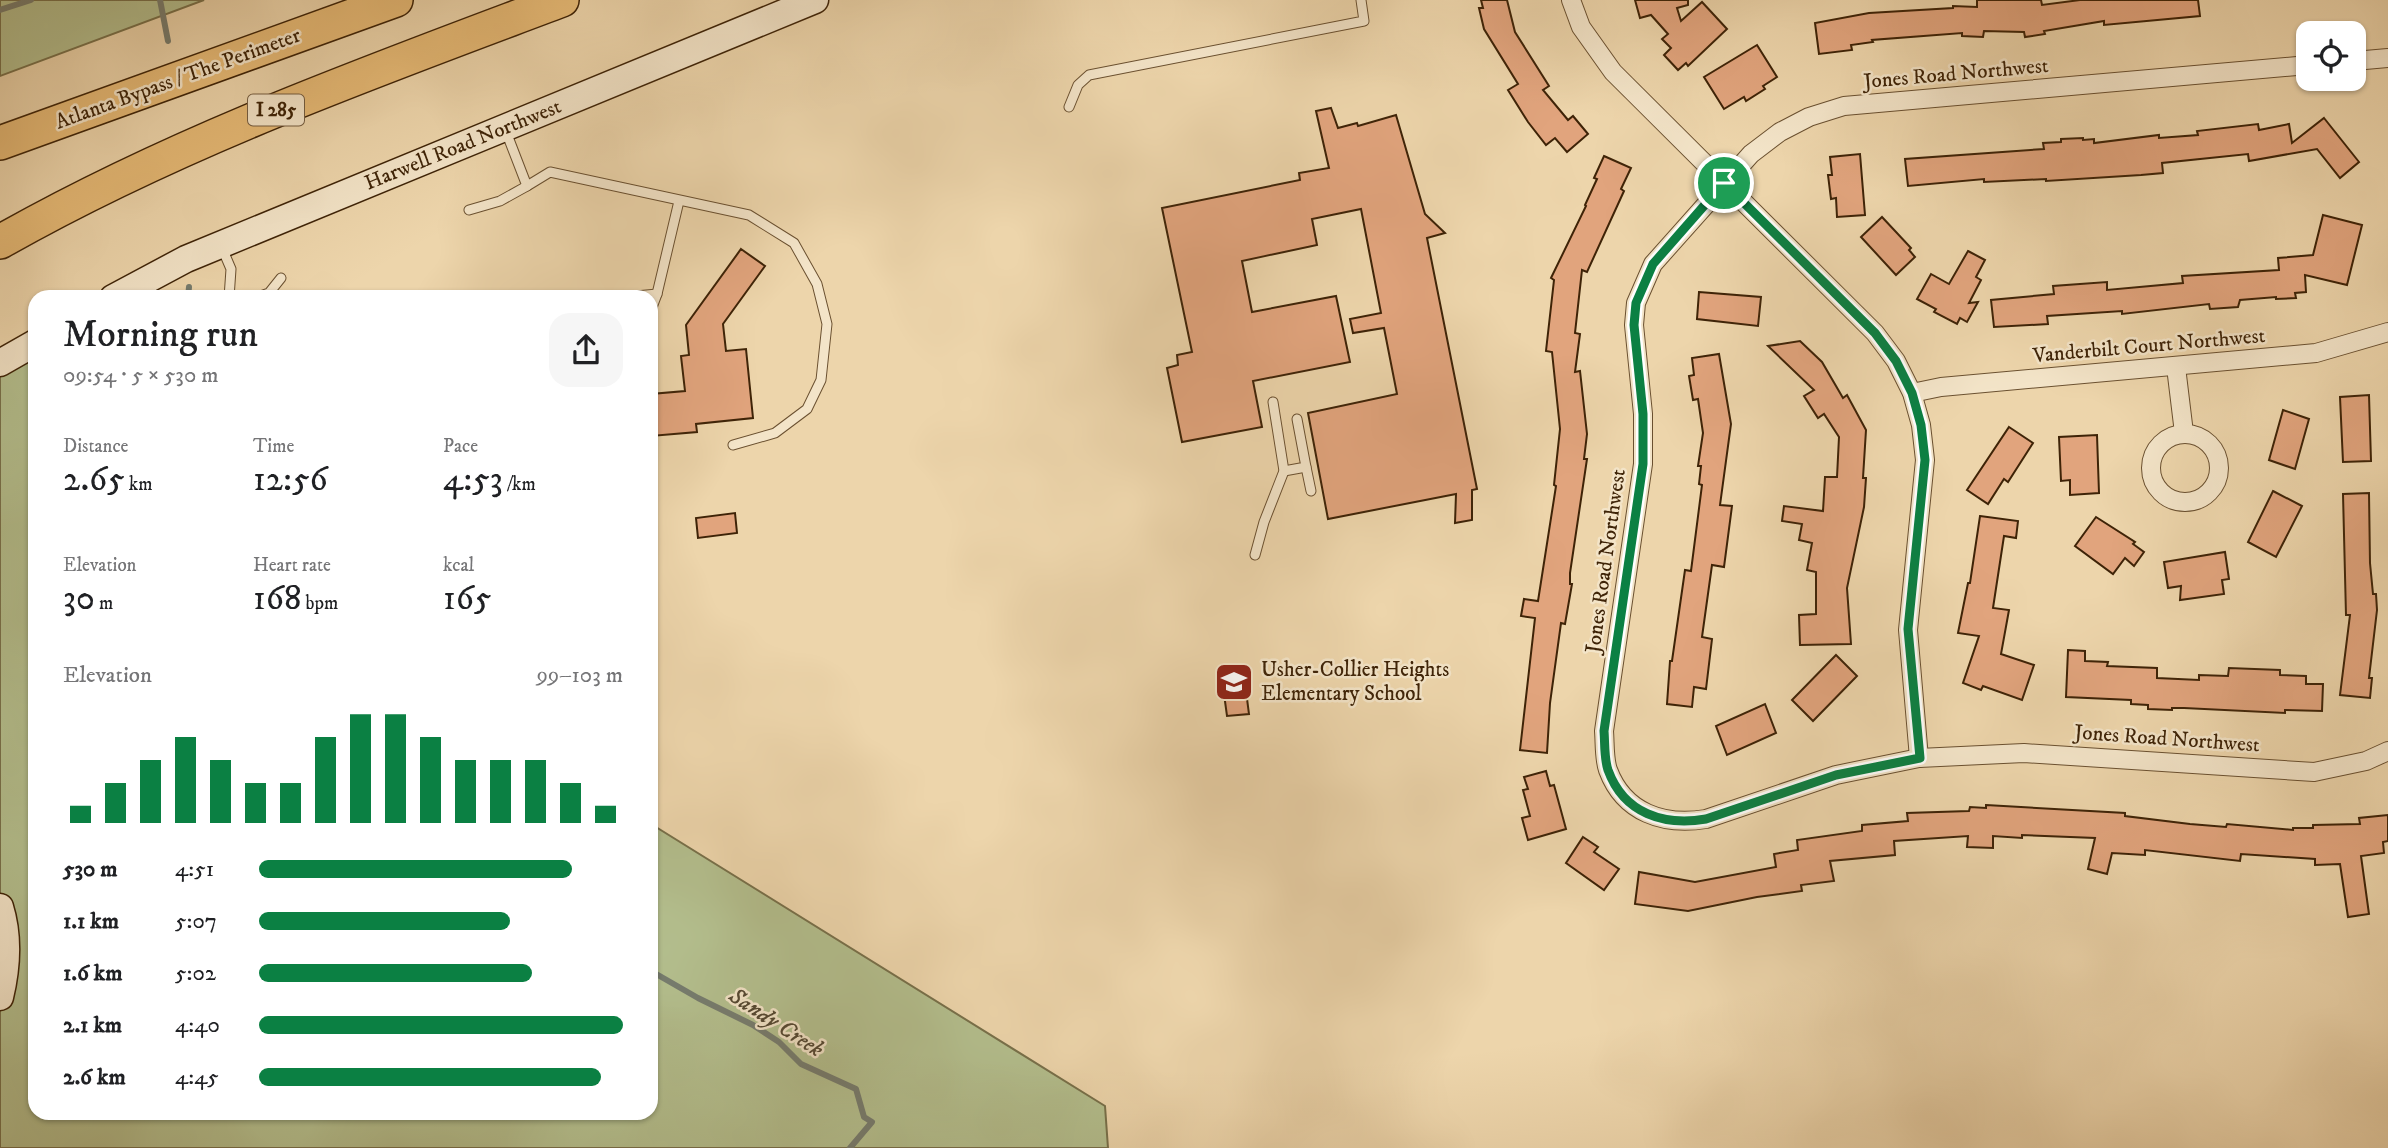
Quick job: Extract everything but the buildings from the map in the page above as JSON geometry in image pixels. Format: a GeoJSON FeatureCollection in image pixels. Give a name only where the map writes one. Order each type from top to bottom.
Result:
{"type":"FeatureCollection","features":[{"type":"Feature","properties":{"kind":"highway","name":"Atlanta Bypass / The Perimeter"},"geometry":{"type":"LineString","coordinates":[[0,143],[396,0]]}},
{"type":"Feature","properties":{"kind":"highway","name":"I 285"},"geometry":{"type":"LineString","coordinates":[[0,242],[138,169],[235,127],[562,0]]}},
{"type":"Feature","properties":{"kind":"street","name":"Harwell Road Northwest"},"geometry":{"type":"LineString","coordinates":[[128,290],[186,259],[815,0]]}},
{"type":"Feature","properties":{"kind":"street"},"geometry":{"type":"LineString","coordinates":[[1571,0],[1581,27],[1613,72],[1875,333],[1896,361],[1912,393],[1921,425],[1925,460],[1908,629],[1920,758]]}},
{"type":"Feature","properties":{"kind":"street"},"geometry":{"type":"LineString","coordinates":[[2366,60],[2388,58]]}},
{"type":"Feature","properties":{"kind":"street","name":"Jones Road Northwest"},"geometry":{"type":"LineString","coordinates":[[2296,66],[1844,106],[1809,117],[1780,132],[1751,154],[1653,264],[1636,303],[1634,325],[1643,414],[1643,464],[1604,731],[1607,768],[1621,794],[1640,810],[1661,820],[1686,822],[1706,819],[1836,775],[1920,758],[2024,753],[2314,772],[2366,761],[2388,751]]}},
{"type":"Feature","properties":{"kind":"street","name":"Vanderbilt Court Northwest"},"geometry":{"type":"LineString","coordinates":[[1912,393],[1941,387],[2316,353],[2388,332]]}},
{"type":"Feature","properties":{"kind":"street"},"geometry":{"type":"LineString","coordinates":[[0,363],[28,346]]}},
{"type":"Feature","properties":{"kind":"street"},"geometry":{"type":"LineString","coordinates":[[2176,367],[2184,433]]}},
{"type":"Feature","properties":{"kind":"street"},"geometry":{"type":"LineString","coordinates":[[0,907],[6,941],[5,978],[0,997]]}},
{"type":"Feature","properties":{"kind":"lane"},"geometry":{"type":"LineString","coordinates":[[1069,107],[1078,85],[1089,75],[1364,21],[1361,0]]}},
{"type":"Feature","properties":{"kind":"lane"},"geometry":{"type":"LineString","coordinates":[[504,128],[527,186]]}},
{"type":"Feature","properties":{"kind":"lane"},"geometry":{"type":"LineString","coordinates":[[469,210],[500,201],[550,172],[750,215],[794,243],[817,285],[827,324],[821,380],[807,409],[775,433],[733,445]]}},
{"type":"Feature","properties":{"kind":"lane"},"geometry":{"type":"LineString","coordinates":[[658,290],[679,201]]}},
{"type":"Feature","properties":{"kind":"lane"},"geometry":{"type":"LineString","coordinates":[[220,245],[230,269],[229,290]]}},
{"type":"Feature","properties":{"kind":"lane"},"geometry":{"type":"LineString","coordinates":[[273,290],[281,278]]}},
{"type":"Feature","properties":{"kind":"lane"},"geometry":{"type":"LineString","coordinates":[[1255,555],[1284,471],[1273,402]]}},
{"type":"Feature","properties":{"kind":"lane"},"geometry":{"type":"LineString","coordinates":[[1297,419],[1311,491]]}},
{"type":"Feature","properties":{"kind":"lane"},"geometry":{"type":"LineString","coordinates":[[1284,471],[1306,467]]}},
{"type":"Feature","properties":{"kind":"green space"},"geometry":{"type":"Polygon","coordinates":[[[0,0],[204,0],[0,76],[0,0]]]}},
{"type":"Feature","properties":{"kind":"green space"},"geometry":{"type":"Polygon","coordinates":[[[28,354],[28,1120],[658,1120],[658,828],[1105,1106],[1108,1148],[0,1148],[0,368],[28,354]]]}},
{"type":"Feature","properties":{"kind":"waterway"},"geometry":{"type":"LineString","coordinates":[[0,10],[31,0]]}},
{"type":"Feature","properties":{"kind":"waterway","name":"Sandy Creek"},"geometry":{"type":"LineString","coordinates":[[160,0],[168,41]]}},
{"type":"Feature","properties":{"kind":"waterway","name":"Sandy Creek"},"geometry":{"type":"LineString","coordinates":[[658,975],[753,1025],[779,1042],[801,1064],[856,1089],[864,1117],[872,1122],[850,1148]]}},
{"type":"Feature","properties":{"kind":"place","name":"Usher-Collier Heights Elementary School"},"geometry":{"type":"Point","coordinates":[1234,682]}},
{"type":"Feature","properties":{"kind":"route"},"geometry":{"type":"LineString","coordinates":[[1724,183],[1875,333],[1896,361],[1912,393],[1921,425],[1925,460],[1908,629],[1920,758],[1836,775],[1706,819],[1686,822],[1661,820],[1640,810],[1621,794],[1607,768],[1604,731],[1643,464],[1643,414],[1634,325],[1636,303],[1653,264],[1724,183]]}}]}
